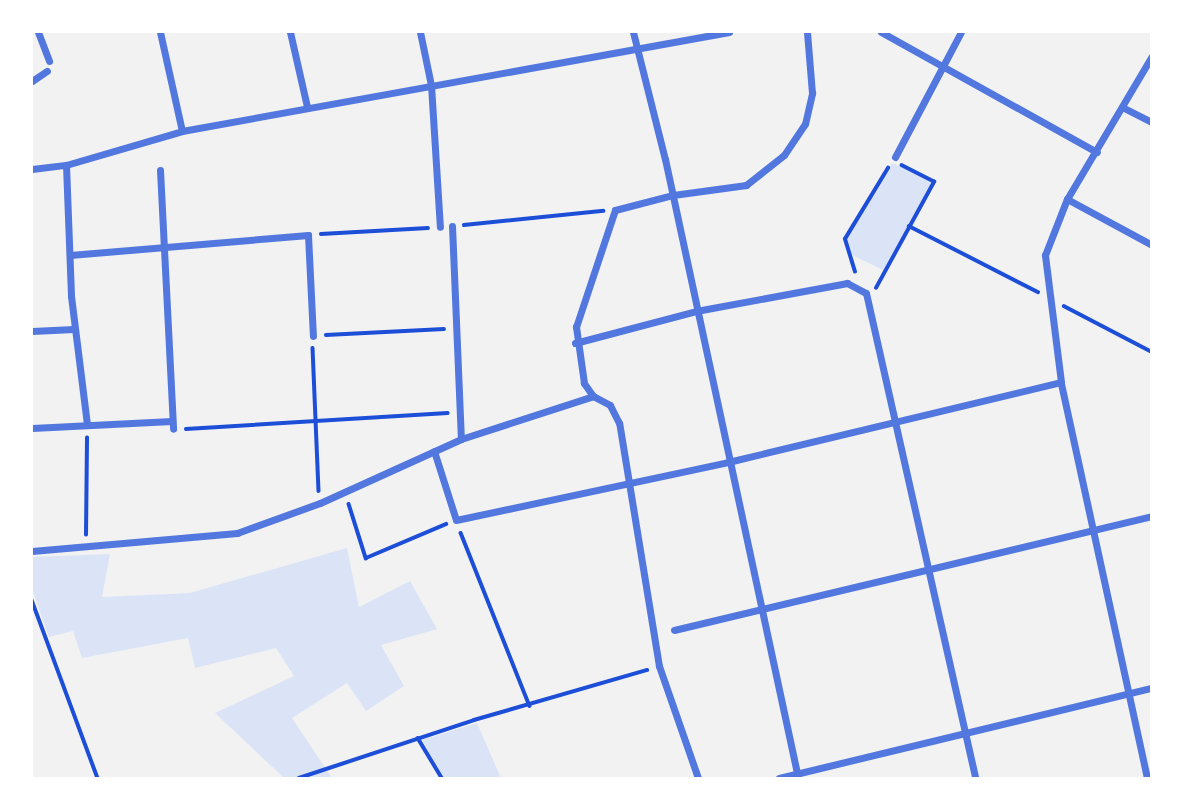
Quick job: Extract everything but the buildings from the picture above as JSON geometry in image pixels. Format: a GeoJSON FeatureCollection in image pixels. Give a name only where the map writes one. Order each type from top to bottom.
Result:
{"type":"FeatureCollection","features":[{"type":"Feature","properties":{"kind":"street"},"geometry":{"type":"LineString","coordinates":[[38,32],[49,61]]}},
{"type":"Feature","properties":{"kind":"street"},"geometry":{"type":"LineString","coordinates":[[160,32],[182,131]]}},
{"type":"Feature","properties":{"kind":"street"},"geometry":{"type":"LineString","coordinates":[[290,32],[307,107]]}},
{"type":"Feature","properties":{"kind":"street"},"geometry":{"type":"LineString","coordinates":[[420,32],[430,85],[440,227]]}},
{"type":"Feature","properties":{"kind":"street"},"geometry":{"type":"LineString","coordinates":[[633,32],[673,195],[797,777]]}},
{"type":"Feature","properties":{"kind":"street"},"geometry":{"type":"LineString","coordinates":[[32,169],[66,165],[182,131],[430,85],[639,51],[729,32]]}},
{"type":"Feature","properties":{"kind":"street"},"geometry":{"type":"LineString","coordinates":[[698,779],[659,666],[629,480],[614,409],[593,396],[584,383],[575,344],[584,301],[615,210],[673,195],[746,186],[774,166],[805,124],[814,74],[807,32]]}},
{"type":"Feature","properties":{"kind":"street"},"geometry":{"type":"LineString","coordinates":[[881,32],[943,64],[1097,152]]}},
{"type":"Feature","properties":{"kind":"street"},"geometry":{"type":"LineString","coordinates":[[894,159],[961,32]]}},
{"type":"Feature","properties":{"kind":"street"},"geometry":{"type":"LineString","coordinates":[[1147,779],[1061,382],[1049,298],[1046,245],[1068,199],[1152,56]]}},
{"type":"Feature","properties":{"kind":"street"},"geometry":{"type":"LineString","coordinates":[[32,81],[47,71]]}},
{"type":"Feature","properties":{"kind":"street"},"geometry":{"type":"LineString","coordinates":[[1122,107],[1152,122]]}},
{"type":"Feature","properties":{"kind":"street"},"geometry":{"type":"LineString","coordinates":[[66,165],[74,329],[87,425]]}},
{"type":"Feature","properties":{"kind":"street"},"geometry":{"type":"LineString","coordinates":[[32,428],[172,425],[160,170]]}},
{"type":"Feature","properties":{"kind":"street"},"geometry":{"type":"LineString","coordinates":[[1068,199],[1152,245]]}},
{"type":"Feature","properties":{"kind":"street"},"geometry":{"type":"LineString","coordinates":[[452,226],[453,329],[461,439]]}},
{"type":"Feature","properties":{"kind":"street"},"geometry":{"type":"LineString","coordinates":[[70,255],[164,244],[308,235],[313,336]]}},
{"type":"Feature","properties":{"kind":"street"},"geometry":{"type":"LineString","coordinates":[[575,344],[696,311],[847,283],[861,288],[870,299],[898,419],[975,779]]}},
{"type":"Feature","properties":{"kind":"street"},"geometry":{"type":"LineString","coordinates":[[32,331],[74,329]]}},
{"type":"Feature","properties":{"kind":"street"},"geometry":{"type":"LineString","coordinates":[[434,451],[456,520],[629,480],[728,462],[1061,382]]}},
{"type":"Feature","properties":{"kind":"street"},"geometry":{"type":"LineString","coordinates":[[32,551],[86,543],[191,539],[237,533],[320,503],[461,439],[593,396]]}},
{"type":"Feature","properties":{"kind":"street"},"geometry":{"type":"LineString","coordinates":[[674,630],[1152,516]]}},
{"type":"Feature","properties":{"kind":"street"},"geometry":{"type":"LineString","coordinates":[[779,779],[797,777],[965,732],[1130,691],[1152,688]]}},
{"type":"Feature","properties":{"kind":"path"},"geometry":{"type":"LineString","coordinates":[[861,288],[845,239],[894,159],[934,182],[870,299]]}},
{"type":"Feature","properties":{"kind":"path"},"geometry":{"type":"LineString","coordinates":[[452,226],[615,210]]}},
{"type":"Feature","properties":{"kind":"path"},"geometry":{"type":"LineString","coordinates":[[909,226],[1152,352]]}},
{"type":"Feature","properties":{"kind":"path"},"geometry":{"type":"LineString","coordinates":[[308,235],[440,227]]}},
{"type":"Feature","properties":{"kind":"path"},"geometry":{"type":"LineString","coordinates":[[320,503],[313,336],[453,329]]}},
{"type":"Feature","properties":{"kind":"path"},"geometry":{"type":"LineString","coordinates":[[172,425],[316,421],[457,412]]}},
{"type":"Feature","properties":{"kind":"path"},"geometry":{"type":"LineString","coordinates":[[86,543],[87,425]]}},
{"type":"Feature","properties":{"kind":"path"},"geometry":{"type":"LineString","coordinates":[[345,492],[366,558],[456,520],[530,706]]}},
{"type":"Feature","properties":{"kind":"path"},"geometry":{"type":"LineString","coordinates":[[32,600],[99,779]]}},
{"type":"Feature","properties":{"kind":"path"},"geometry":{"type":"LineString","coordinates":[[299,779],[418,738],[659,666]]}},
{"type":"Feature","properties":{"kind":"path"},"geometry":{"type":"LineString","coordinates":[[418,738],[442,779]]}},
{"type":"Feature","properties":{"kind":"shaded area"},"geometry":{"type":"Polygon","coordinates":[[[892,163],[932,181],[883,270],[852,255],[847,238],[892,163]]]}},
{"type":"Feature","properties":{"kind":"shaded area"},"geometry":{"type":"Polygon","coordinates":[[[347,548],[359,607],[410,581],[437,629],[381,645],[404,686],[366,711],[347,683],[292,718],[332,778],[284,778],[215,713],[294,676],[276,648],[195,668],[188,638],[82,658],[73,631],[49,637],[32,589],[32,557],[110,554],[102,597],[190,593],[347,548]]]}},
{"type":"Feature","properties":{"kind":"shaded area"},"geometry":{"type":"Polygon","coordinates":[[[477,723],[501,778],[444,778],[422,740],[477,723]]]}}]}
